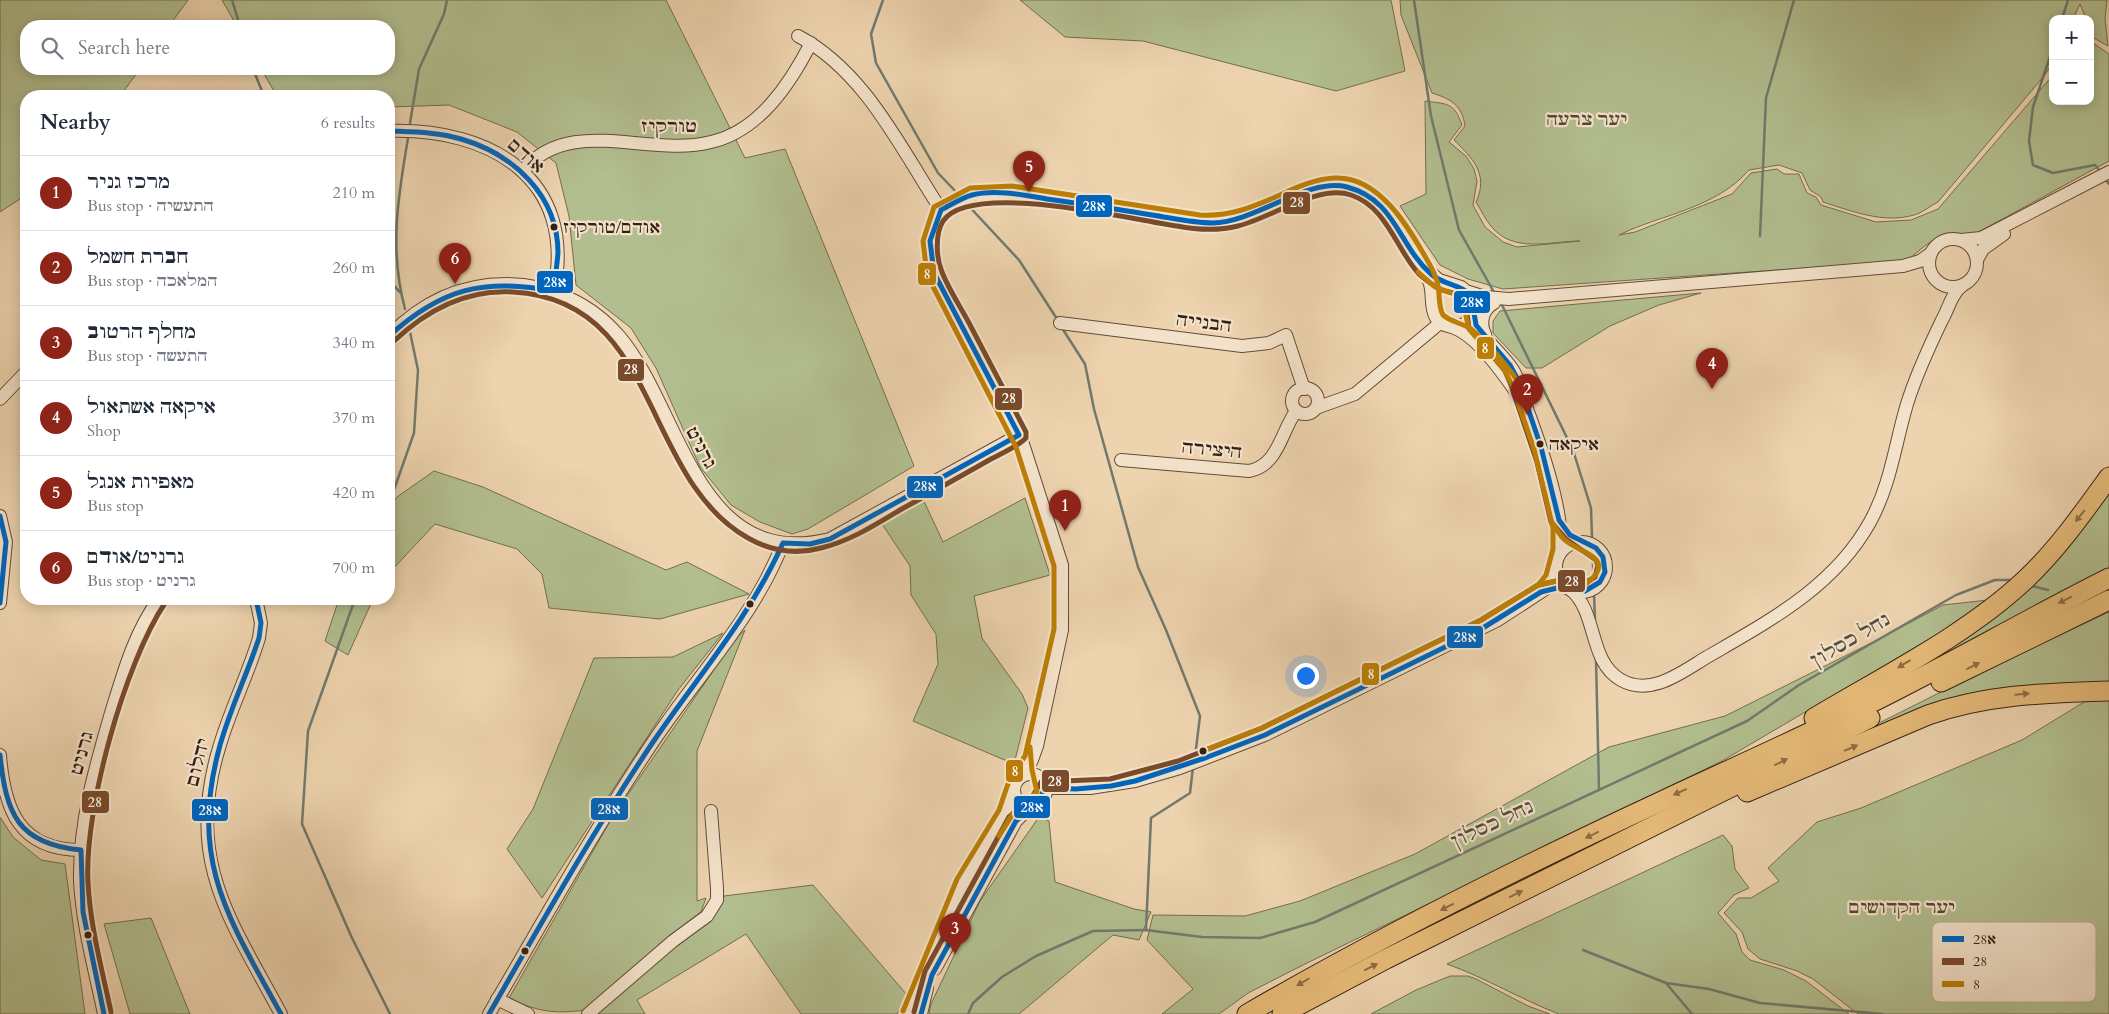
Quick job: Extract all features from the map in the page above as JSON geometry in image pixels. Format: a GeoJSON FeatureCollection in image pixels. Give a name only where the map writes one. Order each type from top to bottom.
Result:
{"type":"FeatureCollection","features":[{"type":"Feature","properties":{"kind":"highway"},"geometry":{"type":"LineString","coordinates":[[1724,772],[1965,627],[1992,608],[2018,587],[2049,555],[2109,477]]}},
{"type":"Feature","properties":{"kind":"highway"},"geometry":{"type":"LineString","coordinates":[[1246,1014],[1316,974],[1494,883],[1898,690],[2034,615],[2109,578]]}},
{"type":"Feature","properties":{"kind":"highway"},"geometry":{"type":"LineString","coordinates":[[1282,1014],[1386,959],[2109,600]]}},
{"type":"Feature","properties":{"kind":"highway"},"geometry":{"type":"LineString","coordinates":[[1581,862],[1942,710],[1982,700],[2013,695],[2109,691]]}},
{"type":"Feature","properties":{"kind":"street"},"geometry":{"type":"LineString","coordinates":[[798,36],[840,64],[860,86],[941,210]]}},
{"type":"Feature","properties":{"kind":"street","name":"טורקיז"},"geometry":{"type":"LineString","coordinates":[[523,171],[545,150],[566,143],[590,141],[676,146],[712,142],[728,136],[749,123],[768,106],[791,77],[811,43]]}},
{"type":"Feature","properties":{"kind":"street","name":"אודם"},"geometry":{"type":"LineString","coordinates":[[395,131],[433,132],[461,138],[494,151],[523,171],[543,198],[555,231],[558,260],[554,291]]}},
{"type":"Feature","properties":{"kind":"street"},"geometry":{"type":"LineString","coordinates":[[1961,240],[1981,238],[2106,177]]}},
{"type":"Feature","properties":{"kind":"street"},"geometry":{"type":"LineString","coordinates":[[1556,569],[1561,582],[1581,600],[1603,662],[1613,675],[1634,685],[1651,685],[1670,679],[1781,614],[1817,587],[1846,557],[1877,509],[1895,456],[1911,393],[1953,296],[1974,275],[1977,260],[1983,249],[2001,236],[2106,177]]}},
{"type":"Feature","properties":{"kind":"street"},"geometry":{"type":"LineString","coordinates":[[910,1014],[964,882],[1006,814],[1016,782],[1032,760],[1037,746],[1062,630],[1062,565],[1019,435],[934,274],[930,259],[929,235],[941,210],[972,195],[1011,193],[1216,223],[1248,216],[1317,187],[1342,186],[1366,193],[1383,207],[1423,266],[1430,283],[1434,315],[1446,325],[1465,334],[1488,356],[1526,405]]}},
{"type":"Feature","properties":{"kind":"street"},"geometry":{"type":"LineString","coordinates":[[1316,408],[1316,395],[1311,390],[1298,390],[1292,398],[1296,411],[1308,413],[1316,408],[1355,394],[1446,325],[1466,324],[1480,308],[1494,303],[1509,300],[1903,266],[1920,261],[1930,254],[1942,241],[1953,238],[1971,246],[1977,260]]}},
{"type":"Feature","properties":{"kind":"street"},"geometry":{"type":"LineString","coordinates":[[1930,254],[1928,266],[1944,301],[1944,316]]}},
{"type":"Feature","properties":{"kind":"street"},"geometry":{"type":"LineString","coordinates":[[1423,266],[1439,280],[1469,292],[1489,298],[1509,300]]}},
{"type":"Feature","properties":{"kind":"street"},"geometry":{"type":"LineString","coordinates":[[1903,266],[1921,270],[1952,287],[1963,285]]}},
{"type":"Feature","properties":{"kind":"street","name":"גרניט"},"geometry":{"type":"LineString","coordinates":[[395,331],[428,304],[458,290],[484,285],[512,284],[554,291],[592,312],[620,337],[637,362],[697,479],[713,501],[738,524],[754,534],[783,543],[810,544],[830,539],[1019,435]]}},
{"type":"Feature","properties":{"kind":"street"},"geometry":{"type":"LineString","coordinates":[[1433,303],[1439,291],[1454,286]]}},
{"type":"Feature","properties":{"kind":"street"},"geometry":{"type":"LineString","coordinates":[[1022,776],[1032,774],[1043,784],[1090,788],[1135,782],[1230,749],[1478,631],[1541,592],[1550,584],[1560,555],[1561,541],[1559,520],[1543,452],[1512,370],[1476,325],[1473,314],[1474,304],[1469,292]]}},
{"type":"Feature","properties":{"kind":"street"},"geometry":{"type":"LineString","coordinates":[[1487,338],[1482,328],[1483,318],[1486,309],[1494,303]]}},
{"type":"Feature","properties":{"kind":"street","name":"הבנייה"},"geometry":{"type":"LineString","coordinates":[[1060,323],[1242,346],[1269,343],[1286,335],[1304,389]]}},
{"type":"Feature","properties":{"kind":"street"},"geometry":{"type":"LineString","coordinates":[[0,399],[20,378]]}},
{"type":"Feature","properties":{"kind":"street","name":"היצירה"},"geometry":{"type":"LineString","coordinates":[[1121,460],[1248,471],[1256,470],[1273,456],[1296,411]]}},
{"type":"Feature","properties":{"kind":"street"},"geometry":{"type":"LineString","coordinates":[[0,516],[6,542],[0,603]]}},
{"type":"Feature","properties":{"kind":"street"},"geometry":{"type":"LineString","coordinates":[[1559,520],[1570,535],[1596,548],[1605,560],[1604,576],[1590,599],[1588,616]]}},
{"type":"Feature","properties":{"kind":"street"},"geometry":{"type":"LineString","coordinates":[[488,1014],[632,773],[683,699],[751,608],[769,576],[783,543]]}},
{"type":"Feature","properties":{"kind":"street"},"geometry":{"type":"LineString","coordinates":[[1560,555],[1570,545],[1586,543]]}},
{"type":"Feature","properties":{"kind":"street"},"geometry":{"type":"LineString","coordinates":[[1541,592],[1556,588],[1585,591],[1598,585]]}},
{"type":"Feature","properties":{"kind":"street","name":"גרניט"},"geometry":{"type":"LineString","coordinates":[[104,1014],[83,912],[81,850],[90,787],[124,672],[140,629],[155,605]]}},
{"type":"Feature","properties":{"kind":"street","name":"יהלום"},"geometry":{"type":"LineString","coordinates":[[257,605],[261,623],[259,638],[226,724],[213,769],[206,811],[207,835],[214,878],[226,910],[281,1014]]}},
{"type":"Feature","properties":{"kind":"street"},"geometry":{"type":"LineString","coordinates":[[920,1014],[932,975],[1016,821],[1032,805],[1040,801],[1043,784],[1037,746]]}},
{"type":"Feature","properties":{"kind":"street"},"geometry":{"type":"LineString","coordinates":[[0,755],[4,793],[9,807],[22,828],[30,836],[49,846],[81,850]]}},
{"type":"Feature","properties":{"kind":"street"},"geometry":{"type":"LineString","coordinates":[[1014,790],[1015,796],[1022,804],[1032,805]]}},
{"type":"Feature","properties":{"kind":"street"},"geometry":{"type":"LineString","coordinates":[[588,1014],[673,941],[697,925],[713,908],[717,900],[717,888],[711,811]]}},
{"type":"Feature","properties":{"kind":"street"},"geometry":{"type":"LineString","coordinates":[[497,1000],[528,1014]]}},
{"type":"Feature","properties":{"kind":"green space"},"geometry":{"type":"Polygon","coordinates":[[[0,0],[188,0],[173,20],[20,20],[20,75],[136,75],[124,90],[20,90],[20,199],[0,212],[0,0]]]}},
{"type":"Feature","properties":{"kind":"green space"},"geometry":{"type":"Polygon","coordinates":[[[222,0],[666,0],[745,158],[785,149],[914,466],[808,529],[792,534],[760,522],[731,505],[700,467],[656,368],[631,328],[576,285],[569,216],[556,163],[517,132],[449,105],[395,107],[395,90],[273,90],[265,75],[395,75],[395,20],[234,20],[222,0]]]}},
{"type":"Feature","properties":{"kind":"green space"},"geometry":{"type":"Polygon","coordinates":[[[1020,0],[1391,0],[1405,71],[1336,91],[1143,41],[1065,37],[1020,0]]]}},
{"type":"Feature","properties":{"kind":"green space","name":"יער צרעה"},"geometry":{"type":"Polygon","coordinates":[[[1400,0],[2107,0],[2105,19],[2108,46],[2094,38],[2094,15],[2084,15],[2080,4],[2075,15],[2049,15],[2049,69],[1938,202],[1920,213],[1903,217],[1879,217],[1823,202],[1821,197],[1810,190],[1802,173],[1779,165],[1749,170],[1720,194],[1704,202],[1619,235],[1635,232],[1732,194],[1751,173],[1777,169],[1784,174],[1799,174],[1807,193],[1816,197],[1821,205],[1876,222],[1911,220],[1938,209],[2049,80],[2049,105],[2094,105],[2094,44],[2109,54],[2109,161],[1973,235],[1952,234],[1937,239],[1907,261],[1503,289],[1468,279],[1440,265],[1400,206],[1426,194],[1425,101],[1449,106],[1453,108],[1459,117],[1462,125],[1449,142],[1466,156],[1474,169],[1477,181],[1473,205],[1485,227],[1503,242],[1517,247],[1580,241],[1544,244],[1521,243],[1500,235],[1489,223],[1476,202],[1480,192],[1480,175],[1473,161],[1454,140],[1465,126],[1464,119],[1454,104],[1432,93],[1401,15],[1400,0]]]}},
{"type":"Feature","properties":{"kind":"green space"},"geometry":{"type":"Polygon","coordinates":[[[1701,293],[1659,305],[1610,326],[1542,368],[1526,368],[1493,333],[1493,321],[1500,311],[1701,293]]]}},
{"type":"Feature","properties":{"kind":"green space"},"geometry":{"type":"Polygon","coordinates":[[[434,471],[483,487],[666,570],[687,562],[749,594],[660,619],[549,608],[542,574],[517,549],[435,524],[395,567],[395,500],[434,471]]]}},
{"type":"Feature","properties":{"kind":"green space"},"geometry":{"type":"Polygon","coordinates":[[[2109,489],[2109,569],[1805,730],[1967,632],[2109,489]]]}},
{"type":"Feature","properties":{"kind":"green space"},"geometry":{"type":"Polygon","coordinates":[[[922,497],[943,542],[1025,498],[1050,575],[974,596],[982,638],[1022,694],[1028,708],[1014,764],[913,721],[938,664],[936,634],[911,595],[910,566],[882,524],[922,497]]]}},
{"type":"Feature","properties":{"kind":"green space"},"geometry":{"type":"Polygon","coordinates":[[[1988,600],[1958,622],[1722,761],[1303,965],[1248,993],[1219,1014],[1162,1014],[1193,989],[1147,940],[1153,915],[1245,916],[1300,901],[1415,854],[1609,747],[1725,716],[1943,605],[1988,600]]]}},
{"type":"Feature","properties":{"kind":"green space"},"geometry":{"type":"Polygon","coordinates":[[[337,605],[370,605],[348,655],[325,641],[337,605]]]}},
{"type":"Feature","properties":{"kind":"green space"},"geometry":{"type":"Polygon","coordinates":[[[2109,612],[2109,687],[2029,689],[1785,770],[1987,669],[2109,612]]]}},
{"type":"Feature","properties":{"kind":"green space"},"geometry":{"type":"Polygon","coordinates":[[[745,630],[697,751],[697,901],[706,898],[701,912],[664,940],[586,1010],[546,1011],[509,998],[613,816],[736,638],[745,630]]]}},
{"type":"Feature","properties":{"kind":"green space"},"geometry":{"type":"Polygon","coordinates":[[[723,633],[678,690],[542,898],[507,849],[533,809],[594,658],[673,657],[723,633]]]}},
{"type":"Feature","properties":{"kind":"green space","name":"יער הקדושים"},"geometry":{"type":"Polygon","coordinates":[[[2109,693],[2109,1014],[1858,1014],[1813,979],[1797,971],[1760,959],[1748,949],[1742,932],[1724,913],[1738,898],[1751,898],[1779,881],[1768,868],[1817,822],[1861,808],[2022,740],[2089,699],[2109,693]]]}},
{"type":"Feature","properties":{"kind":"green space"},"geometry":{"type":"Polygon","coordinates":[[[0,817],[13,837],[41,860],[65,864],[85,1014],[0,1014],[0,817]]]}},
{"type":"Feature","properties":{"kind":"green space"},"geometry":{"type":"Polygon","coordinates":[[[1039,817],[1049,821],[1055,882],[1134,909],[1151,912],[1139,940],[1113,935],[1019,1014],[929,1014],[931,1004],[980,901],[1039,817]]]}},
{"type":"Feature","properties":{"kind":"green space"},"geometry":{"type":"Polygon","coordinates":[[[1723,835],[1732,846],[1735,869],[1749,888],[1734,895],[1718,913],[1736,934],[1742,952],[1750,960],[1784,970],[1806,981],[1849,1014],[1559,1014],[1447,964],[1723,835]]]}},
{"type":"Feature","properties":{"kind":"green space"},"geometry":{"type":"Polygon","coordinates":[[[813,885],[907,995],[897,1014],[801,1014],[746,934],[637,1000],[645,1014],[596,1014],[653,963],[703,925],[715,912],[724,896],[813,885]]]}},
{"type":"Feature","properties":{"kind":"green space"},"geometry":{"type":"Polygon","coordinates":[[[151,918],[190,1014],[130,1014],[104,924],[151,918]]]}},
{"type":"Feature","properties":{"kind":"green space"},"geometry":{"type":"Polygon","coordinates":[[[1450,976],[1468,976],[1476,979],[1528,1006],[1550,1014],[1371,1014],[1416,990],[1450,976]]]}},
{"type":"Feature","properties":{"kind":"waterway"},"geometry":{"type":"LineString","coordinates":[[232,0],[238,20]]}},
{"type":"Feature","properties":{"kind":"waterway"},"geometry":{"type":"LineString","coordinates":[[410,123],[419,69],[444,14],[447,0]]}},
{"type":"Feature","properties":{"kind":"waterway"},"geometry":{"type":"LineString","coordinates":[[883,0],[871,34],[876,63],[938,173],[960,196]]}},
{"type":"Feature","properties":{"kind":"waterway"},"geometry":{"type":"LineString","coordinates":[[1414,0],[1431,116],[1459,230],[1495,294]]}},
{"type":"Feature","properties":{"kind":"waterway"},"geometry":{"type":"LineString","coordinates":[[1760,236],[1766,98],[1794,0]]}},
{"type":"Feature","properties":{"kind":"waterway"},"geometry":{"type":"LineString","coordinates":[[2063,15],[2068,0]]}},
{"type":"Feature","properties":{"kind":"waterway"},"geometry":{"type":"LineString","coordinates":[[2049,60],[2033,107],[2029,141],[2033,165],[2053,173],[2095,165],[2100,171]]}},
{"type":"Feature","properties":{"kind":"waterway"},"geometry":{"type":"LineString","coordinates":[[255,75],[262,90]]}},
{"type":"Feature","properties":{"kind":"waterway"},"geometry":{"type":"LineString","coordinates":[[405,309],[400,287],[396,244],[398,202],[408,138]]}},
{"type":"Feature","properties":{"kind":"waterway"},"geometry":{"type":"LineString","coordinates":[[2104,178],[2109,184]]}},
{"type":"Feature","properties":{"kind":"waterway"},"geometry":{"type":"LineString","coordinates":[[965,202],[1019,260],[1057,319]]}},
{"type":"Feature","properties":{"kind":"waterway"},"geometry":{"type":"LineString","coordinates":[[395,287],[400,292]]}},
{"type":"Feature","properties":{"kind":"waterway"},"geometry":{"type":"LineString","coordinates":[[1501,303],[1573,450],[1591,508],[1595,621]]}},
{"type":"Feature","properties":{"kind":"waterway"},"geometry":{"type":"LineString","coordinates":[[1062,328],[1085,364],[1094,409],[1138,567],[1166,630],[1200,716],[1195,757]]}},
{"type":"Feature","properties":{"kind":"waterway"},"geometry":{"type":"LineString","coordinates":[[395,487],[414,433],[418,370],[410,332]]}},
{"type":"Feature","properties":{"kind":"waterway","name":"נחל כסלון"},"geometry":{"type":"LineString","coordinates":[[968,1014],[973,1003],[1002,977],[1036,956],[1093,931],[1146,930],[1202,937],[1260,938],[1315,922],[1747,721],[1799,685],[1956,595],[1995,580],[2012,580]]}},
{"type":"Feature","properties":{"kind":"waterway","name":"נחל כסלון"},"geometry":{"type":"LineString","coordinates":[[2032,586],[2048,590]]}},
{"type":"Feature","properties":{"kind":"waterway"},"geometry":{"type":"LineString","coordinates":[[353,605],[308,731],[302,824],[352,938],[390,1014]]}},
{"type":"Feature","properties":{"kind":"waterway"},"geometry":{"type":"LineString","coordinates":[[1596,659],[1599,790]]}},
{"type":"Feature","properties":{"kind":"waterway"},"geometry":{"type":"LineString","coordinates":[[1146,930],[1151,818],[1190,793],[1193,767]]}},
{"type":"Feature","properties":{"kind":"waterway"},"geometry":{"type":"LineString","coordinates":[[1583,950],[1666,983],[1709,989],[1760,1003],[1882,1014]]}},
{"type":"Feature","properties":{"kind":"waterway"},"geometry":{"type":"LineString","coordinates":[[1666,983],[1692,1014]]}},
{"type":"Feature","properties":{"kind":"transit line","name":"28א"},"geometry":{"type":"LineString","coordinates":[[395,131],[434,134],[461,139],[480,146],[515,166],[541,195],[550,213],[556,232],[558,253],[554,291],[506,286],[485,287],[465,291],[446,297],[427,307],[395,331]]}},
{"type":"Feature","properties":{"kind":"transit line","name":"8"},"geometry":{"type":"LineString","coordinates":[[903,1011],[957,879],[999,810],[1010,778],[1025,756],[1054,629],[1054,566],[1016,447],[927,275],[923,241],[934,207],[970,188],[1012,186],[1200,215],[1211,215],[1231,213],[1250,207],[1313,182],[1334,178],[1351,179],[1366,185],[1379,195],[1403,221],[1435,275],[1440,308],[1443,315],[1471,329],[1480,337],[1504,363],[1532,401]]}},
{"type":"Feature","properties":{"kind":"transit line","name":"28א"},"geometry":{"type":"LineString","coordinates":[[489,1014],[610,809],[653,742],[739,621],[770,570],[783,543],[810,544],[830,539],[1019,435],[934,273],[930,241],[941,210],[972,195],[1000,193],[1019,194],[1213,223],[1247,216],[1316,188],[1347,187],[1363,193],[1376,202],[1386,213],[1411,250],[1431,274],[1467,291],[1471,295],[1476,325],[1510,365],[1519,382],[1541,447],[1559,520],[1570,535],[1596,548],[1603,557],[1605,572],[1600,582],[1585,591],[1561,587],[1541,592],[1478,631],[1265,735],[1205,758],[1135,781],[1111,786],[1076,789],[1045,788],[1038,802],[1016,821],[932,975],[921,1014]]}},
{"type":"Feature","properties":{"kind":"transit line","name":"28"},"geometry":{"type":"LineString","coordinates":[[395,340],[434,311],[463,298],[479,294],[513,292],[561,302],[597,325],[624,358],[687,475],[713,511],[748,538],[765,546],[774,549],[802,551],[832,545],[862,532],[1014,447],[1026,438],[1026,432],[948,285],[940,266],[937,246],[940,226],[943,221],[959,209],[985,204],[1018,203],[1091,211],[1193,228],[1215,229],[1230,228],[1251,222],[1294,203],[1324,194],[1338,193],[1351,195],[1374,209],[1419,274],[1436,287],[1457,294],[1465,299],[1469,328],[1505,371],[1511,385],[1537,462],[1551,522],[1566,539],[1596,560],[1598,565],[1595,577],[1585,583],[1561,580],[1538,585],[1481,620],[1262,728],[1178,761],[1110,779],[1041,782],[1032,797],[1009,817],[925,971],[914,1012]]}},
{"type":"Feature","properties":{"kind":"transit line","name":"8"},"geometry":{"type":"LineString","coordinates":[[1202,751],[1262,728],[1481,620],[1538,585],[1546,575],[1553,549],[1553,528],[1534,449],[1512,385],[1504,369],[1469,329],[1466,303],[1463,297],[1435,287],[1418,272]]}},
{"type":"Feature","properties":{"kind":"transit line","name":"28א"},"geometry":{"type":"LineString","coordinates":[[0,516],[6,542],[0,603]]}},
{"type":"Feature","properties":{"kind":"transit line","name":"8"},"geometry":{"type":"LineString","coordinates":[[1539,585],[1561,580],[1586,584],[1599,568],[1598,562],[1593,557],[1571,545],[1553,524]]}},
{"type":"Feature","properties":{"kind":"transit line","name":"28"},"geometry":{"type":"LineString","coordinates":[[111,1012],[89,898],[89,852],[93,816],[100,777],[122,698],[150,629],[164,605]]}},
{"type":"Feature","properties":{"kind":"transit line","name":"28א"},"geometry":{"type":"LineString","coordinates":[[257,605],[261,623],[259,638],[219,749],[211,789],[209,825],[212,857],[219,888],[245,948],[281,1014]]}},
{"type":"Feature","properties":{"kind":"transit line","name":"8"},"geometry":{"type":"LineString","coordinates":[[999,836],[1017,807],[1037,792],[1032,770],[1030,747]]}},
{"type":"Feature","properties":{"kind":"transit line","name":"28א"},"geometry":{"type":"LineString","coordinates":[[0,755],[6,793],[11,809],[19,822],[29,833],[42,841],[59,847],[81,850],[83,912],[104,1014]]}},
{"type":"Feature","properties":{"kind":"place","name":"מאפיות אנגל"},"geometry":{"type":"Point","coordinates":[1029,192]}},
{"type":"Feature","properties":{"kind":"place","name":"אודם/טורקיז"},"geometry":{"type":"Point","coordinates":[554,227]}},
{"type":"Feature","properties":{"kind":"place","name":"גרניט/אודם"},"geometry":{"type":"Point","coordinates":[455,284]}},
{"type":"Feature","properties":{"kind":"place","name":"איקאה אשתאול"},"geometry":{"type":"Point","coordinates":[1712,389]}},
{"type":"Feature","properties":{"kind":"place","name":"חברת חשמל"},"geometry":{"type":"Point","coordinates":[1527,415]}},
{"type":"Feature","properties":{"kind":"place","name":"איקאה"},"geometry":{"type":"Point","coordinates":[1540,444]}},
{"type":"Feature","properties":{"kind":"place","name":"מרכז גניר"},"geometry":{"type":"Point","coordinates":[1065,531]}},
{"type":"Feature","properties":{"kind":"place","name":"מחלף הרטוב"},"geometry":{"type":"Point","coordinates":[955,954]}}]}
